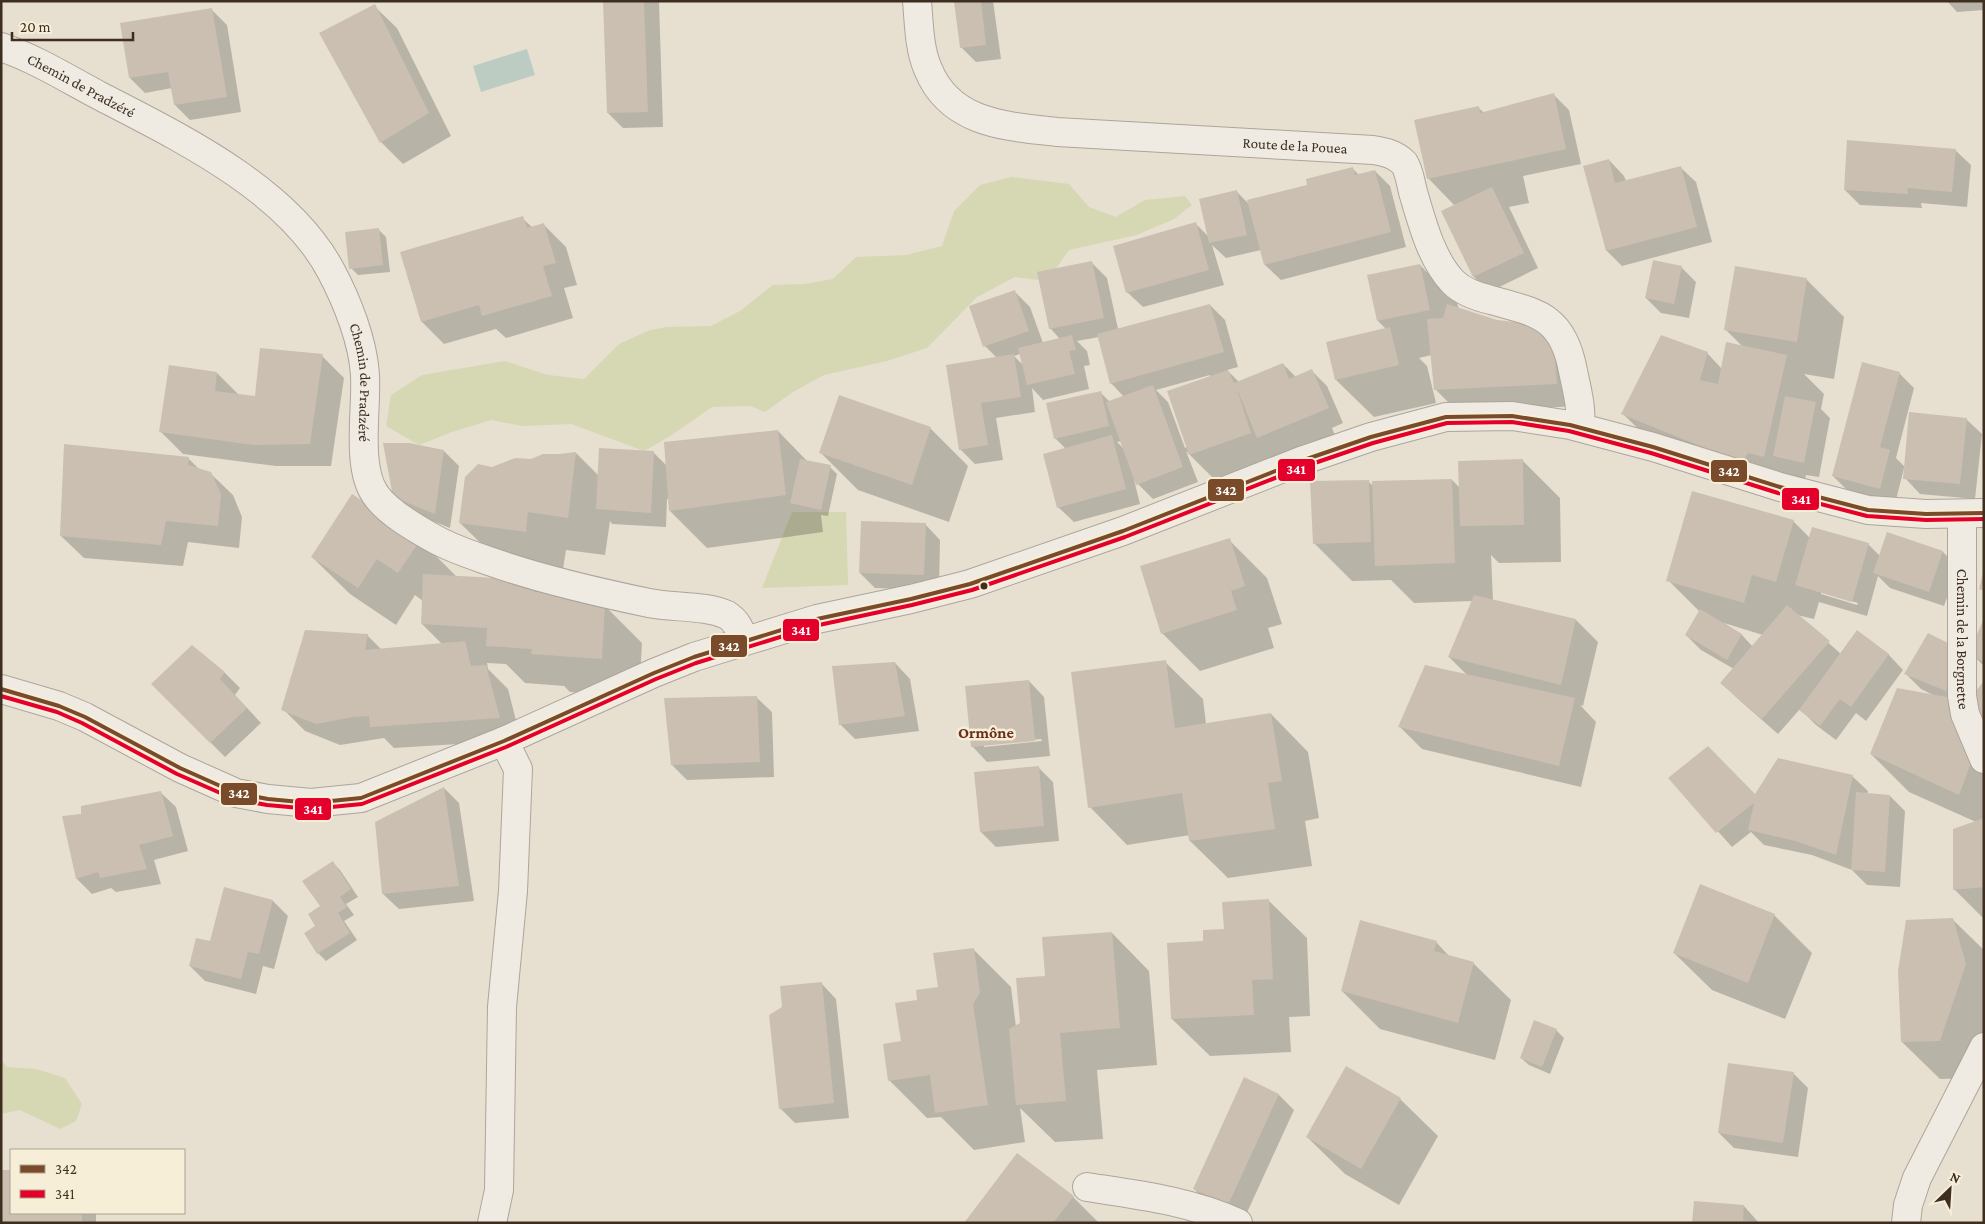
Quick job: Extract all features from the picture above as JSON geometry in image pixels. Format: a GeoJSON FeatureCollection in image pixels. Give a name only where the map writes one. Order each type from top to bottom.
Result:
{"type":"FeatureCollection","features":[{"type":"Feature","properties":{"kind":"street","name":"Route de la Pouea"},"geometry":{"type":"LineString","coordinates":[[917,1],[920,36],[927,68],[939,92],[956,108],[988,122],[1016,128],[1057,132],[1373,150],[1393,154],[1405,164],[1425,230],[1440,263],[1454,283],[1476,296],[1530,311],[1546,318],[1564,340],[1571,358],[1581,412],[1580,427]]}},
{"type":"Feature","properties":{"kind":"street","name":"Chemin de Pradzéré"},"geometry":{"type":"LineString","coordinates":[[1,47],[52,70],[145,119],[223,164],[272,198],[306,234],[331,269],[347,305],[364,362],[366,404],[364,452],[370,483],[374,493],[381,501],[402,519],[450,547],[529,574],[652,604],[719,612],[736,622],[744,640]]}},
{"type":"Feature","properties":{"kind":"street"},"geometry":{"type":"LineString","coordinates":[[1,689],[51,704],[85,717],[180,768],[236,793],[268,799],[311,803],[361,798],[504,741],[654,673],[744,640],[817,619],[970,584],[1123,531],[1301,461],[1371,437],[1422,422],[1446,418],[1491,415],[1531,418],[1580,427],[1653,447],[1780,487],[1868,510],[1908,514],[1973,514]]}},
{"type":"Feature","properties":{"kind":"street","name":"Chemin de la Borgnette"},"geometry":{"type":"LineString","coordinates":[[1973,514],[1962,696],[1965,714],[1984,759]]}},
{"type":"Feature","properties":{"kind":"street"},"geometry":{"type":"LineString","coordinates":[[492,1223],[499,1190],[502,1007],[513,891],[518,769],[504,741]]}},
{"type":"Feature","properties":{"kind":"street"},"geometry":{"type":"LineString","coordinates":[[1906,1223],[1908,1205],[1917,1178],[1984,1047]]}},
{"type":"Feature","properties":{"kind":"street"},"geometry":{"type":"LineString","coordinates":[[1087,1188],[1169,1200],[1201,1209],[1238,1223]]}},
{"type":"Feature","properties":{"kind":"green space"},"geometry":{"type":"Polygon","coordinates":[[[1011,177],[1069,184],[1089,207],[1116,217],[1145,200],[1185,196],[1192,205],[1174,219],[1137,235],[1069,250],[1047,281],[1015,277],[977,297],[927,348],[887,361],[824,375],[793,392],[765,412],[750,406],[712,407],[672,435],[644,451],[571,424],[522,426],[491,420],[419,445],[386,426],[391,395],[422,375],[505,361],[548,375],[584,379],[619,344],[650,330],[667,327],[711,326],[740,311],[773,285],[804,284],[833,279],[856,257],[906,255],[942,246],[954,211],[980,185],[1011,177]]]}},
{"type":"Feature","properties":{"kind":"green space"},"geometry":{"type":"Polygon","coordinates":[[[792,512],[846,512],[848,585],[762,588],[792,512]]]}},
{"type":"Feature","properties":{"kind":"green space"},"geometry":{"type":"Polygon","coordinates":[[[1,1060],[7,1067],[36,1069],[65,1078],[82,1104],[76,1121],[60,1129],[20,1110],[1,1114],[1,1060]]]}},
{"type":"Feature","properties":{"kind":"shaded area"},"geometry":{"type":"Polygon","coordinates":[[[527,49],[535,75],[481,92],[473,66],[527,49]]]}},
{"type":"Feature","properties":{"kind":"building"},"geometry":{"type":"Polygon","coordinates":[[[603,1],[644,1],[648,112],[607,113],[603,1]]]}},
{"type":"Feature","properties":{"kind":"building"},"geometry":{"type":"Polygon","coordinates":[[[954,1],[981,1],[986,45],[960,48],[954,1]]]}},
{"type":"Feature","properties":{"kind":"building"},"geometry":{"type":"Polygon","coordinates":[[[375,4],[429,113],[380,143],[319,33],[375,4]]]}},
{"type":"Feature","properties":{"kind":"building"},"geometry":{"type":"Polygon","coordinates":[[[212,8],[227,97],[174,105],[168,72],[129,78],[120,23],[212,8]]]}},
{"type":"Feature","properties":{"kind":"building"},"geometry":{"type":"Polygon","coordinates":[[[1554,93],[1566,149],[1427,179],[1414,120],[1479,106],[1480,113],[1554,93]]]}},
{"type":"Feature","properties":{"kind":"building"},"geometry":{"type":"Polygon","coordinates":[[[1847,140],[1956,149],[1952,192],[1907,188],[1908,194],[1844,190],[1847,140]]]}},
{"type":"Feature","properties":{"kind":"building"},"geometry":{"type":"Polygon","coordinates":[[[1609,159],[1615,183],[1681,166],[1697,227],[1606,251],[1583,166],[1609,159]]]}},
{"type":"Feature","properties":{"kind":"building"},"geometry":{"type":"Polygon","coordinates":[[[1353,167],[1355,175],[1375,170],[1391,232],[1264,265],[1247,200],[1307,185],[1306,179],[1353,167]]]}},
{"type":"Feature","properties":{"kind":"building"},"geometry":{"type":"Polygon","coordinates":[[[1492,187],[1524,253],[1473,277],[1441,211],[1492,187]]]}},
{"type":"Feature","properties":{"kind":"building"},"geometry":{"type":"Polygon","coordinates":[[[1237,190],[1247,235],[1209,243],[1199,199],[1237,190]]]}},
{"type":"Feature","properties":{"kind":"building"},"geometry":{"type":"Polygon","coordinates":[[[523,216],[527,228],[544,223],[556,263],[543,266],[552,296],[482,316],[479,305],[421,322],[400,252],[523,216]]]}},
{"type":"Feature","properties":{"kind":"building"},"geometry":{"type":"Polygon","coordinates":[[[1196,222],[1209,270],[1126,293],[1113,246],[1196,222]]]}},
{"type":"Feature","properties":{"kind":"building"},"geometry":{"type":"Polygon","coordinates":[[[379,228],[383,265],[349,269],[345,232],[379,228]]]}},
{"type":"Feature","properties":{"kind":"building"},"geometry":{"type":"Polygon","coordinates":[[[1653,260],[1682,266],[1674,304],[1645,298],[1653,260]]]}},
{"type":"Feature","properties":{"kind":"building"},"geometry":{"type":"Polygon","coordinates":[[[1092,261],[1104,318],[1049,329],[1037,272],[1092,261]]]}},
{"type":"Feature","properties":{"kind":"building"},"geometry":{"type":"Polygon","coordinates":[[[1420,264],[1430,310],[1377,321],[1367,275],[1420,264]]]}},
{"type":"Feature","properties":{"kind":"building"},"geometry":{"type":"Polygon","coordinates":[[[1735,266],[1807,278],[1797,342],[1724,330],[1735,266]]]}},
{"type":"Feature","properties":{"kind":"building"},"geometry":{"type":"Polygon","coordinates":[[[1015,290],[1029,331],[983,347],[969,306],[1015,290]]]}},
{"type":"Feature","properties":{"kind":"building"},"geometry":{"type":"Polygon","coordinates":[[[1210,304],[1224,352],[1110,384],[1097,334],[1210,304]]]}},
{"type":"Feature","properties":{"kind":"building"},"geometry":{"type":"Polygon","coordinates":[[[1447,304],[1497,320],[1532,324],[1546,328],[1554,348],[1557,384],[1434,390],[1427,319],[1443,318],[1447,304]]]}},
{"type":"Feature","properties":{"kind":"building"},"geometry":{"type":"Polygon","coordinates":[[[1390,327],[1399,365],[1335,380],[1326,342],[1390,327]]]}},
{"type":"Feature","properties":{"kind":"building"},"geometry":{"type":"Polygon","coordinates":[[[1072,335],[1076,350],[1069,351],[1075,374],[1027,385],[1018,348],[1072,335]]]}},
{"type":"Feature","properties":{"kind":"building"},"geometry":{"type":"Polygon","coordinates":[[[1661,335],[1708,352],[1700,380],[1718,384],[1726,342],[1787,355],[1764,457],[1748,453],[1742,463],[1621,414],[1661,335]]]}},
{"type":"Feature","properties":{"kind":"building"},"geometry":{"type":"Polygon","coordinates":[[[260,348],[323,354],[310,444],[253,445],[159,432],[169,365],[217,372],[215,391],[255,396],[260,348]]]}},
{"type":"Feature","properties":{"kind":"building"},"geometry":{"type":"Polygon","coordinates":[[[1014,354],[1021,397],[981,403],[988,445],[959,450],[946,365],[1014,354]]]}},
{"type":"Feature","properties":{"kind":"building"},"geometry":{"type":"Polygon","coordinates":[[[1862,362],[1900,372],[1880,447],[1890,450],[1880,489],[1832,476],[1862,362]]]}},
{"type":"Feature","properties":{"kind":"building"},"geometry":{"type":"Polygon","coordinates":[[[1283,363],[1289,379],[1312,369],[1329,408],[1257,438],[1236,386],[1251,433],[1189,455],[1167,391],[1228,370],[1234,383],[1283,363]]]}},
{"type":"Feature","properties":{"kind":"building"},"geometry":{"type":"Polygon","coordinates":[[[1153,385],[1183,467],[1136,485],[1106,402],[1153,385]]]}},
{"type":"Feature","properties":{"kind":"building"},"geometry":{"type":"Polygon","coordinates":[[[1101,391],[1109,426],[1054,439],[1046,403],[1101,391]]]}},
{"type":"Feature","properties":{"kind":"building"},"geometry":{"type":"Polygon","coordinates":[[[839,395],[931,427],[912,485],[819,453],[839,395]]]}},
{"type":"Feature","properties":{"kind":"building"},"geometry":{"type":"Polygon","coordinates":[[[1785,396],[1816,402],[1804,463],[1773,456],[1785,396]]]}},
{"type":"Feature","properties":{"kind":"building"},"geometry":{"type":"Polygon","coordinates":[[[1909,412],[1967,418],[1960,484],[1903,479],[1909,412]]]}},
{"type":"Feature","properties":{"kind":"building"},"geometry":{"type":"Polygon","coordinates":[[[778,430],[786,495],[669,511],[664,442],[778,430]]]}},
{"type":"Feature","properties":{"kind":"building"},"geometry":{"type":"Polygon","coordinates":[[[1112,435],[1126,489],[1057,508],[1043,454],[1112,435]]]}},
{"type":"Feature","properties":{"kind":"building"},"geometry":{"type":"Polygon","coordinates":[[[383,443],[409,443],[444,450],[435,514],[393,497],[383,443]]]}},
{"type":"Feature","properties":{"kind":"building"},"geometry":{"type":"Polygon","coordinates":[[[64,444],[189,457],[188,465],[211,472],[221,494],[218,526],[166,521],[161,545],[60,536],[64,444]]]}},
{"type":"Feature","properties":{"kind":"building"},"geometry":{"type":"Polygon","coordinates":[[[599,448],[654,451],[651,513],[596,509],[599,448]]]}},
{"type":"Feature","properties":{"kind":"building"},"geometry":{"type":"Polygon","coordinates":[[[576,452],[568,518],[528,512],[526,532],[459,523],[465,477],[478,464],[492,467],[515,458],[531,459],[543,454],[576,452]]]}},
{"type":"Feature","properties":{"kind":"building"},"geometry":{"type":"Polygon","coordinates":[[[800,459],[831,465],[821,510],[790,503],[800,459]]]}},
{"type":"Feature","properties":{"kind":"building"},"geometry":{"type":"Polygon","coordinates":[[[1523,459],[1524,525],[1460,526],[1458,461],[1523,459]]]}},
{"type":"Feature","properties":{"kind":"building"},"geometry":{"type":"Polygon","coordinates":[[[1452,479],[1455,563],[1375,566],[1372,481],[1452,479]]]}},
{"type":"Feature","properties":{"kind":"building"},"geometry":{"type":"Polygon","coordinates":[[[1369,480],[1371,542],[1313,544],[1310,481],[1369,480]]]}},
{"type":"Feature","properties":{"kind":"building"},"geometry":{"type":"Polygon","coordinates":[[[1692,491],[1794,520],[1776,582],[1752,575],[1744,603],[1666,581],[1692,491]]]}},
{"type":"Feature","properties":{"kind":"building"},"geometry":{"type":"Polygon","coordinates":[[[352,494],[421,539],[398,573],[377,559],[358,588],[311,557],[352,494]]]}},
{"type":"Feature","properties":{"kind":"building"},"geometry":{"type":"Polygon","coordinates":[[[861,521],[926,523],[924,575],[859,573],[861,521]]]}},
{"type":"Feature","properties":{"kind":"building"},"geometry":{"type":"Polygon","coordinates":[[[1812,527],[1869,543],[1852,602],[1795,585],[1812,527]]]}},
{"type":"Feature","properties":{"kind":"building"},"geometry":{"type":"Polygon","coordinates":[[[1887,532],[1943,551],[1929,592],[1873,573],[1887,532]]]}},
{"type":"Feature","properties":{"kind":"building"},"geometry":{"type":"Polygon","coordinates":[[[1230,538],[1245,586],[1231,591],[1237,610],[1161,634],[1140,566],[1230,538]]]}},
{"type":"Feature","properties":{"kind":"building"},"geometry":{"type":"Polygon","coordinates":[[[1984,573],[1984,591],[1979,589],[1984,573]]]}},
{"type":"Feature","properties":{"kind":"building"},"geometry":{"type":"Polygon","coordinates":[[[423,574],[535,580],[535,592],[582,594],[581,602],[605,604],[602,659],[531,654],[532,649],[486,646],[487,628],[421,624],[423,574]]]}},
{"type":"Feature","properties":{"kind":"building"},"geometry":{"type":"Polygon","coordinates":[[[1474,595],[1576,619],[1561,685],[1448,657],[1474,595]]]}},
{"type":"Feature","properties":{"kind":"building"},"geometry":{"type":"Polygon","coordinates":[[[1787,605],[1830,641],[1762,719],[1720,683],[1787,605]]]}},
{"type":"Feature","properties":{"kind":"building"},"geometry":{"type":"Polygon","coordinates":[[[1700,609],[1742,634],[1727,660],[1685,635],[1700,609]]]}},
{"type":"Feature","properties":{"kind":"building"},"geometry":{"type":"Polygon","coordinates":[[[1984,618],[1984,662],[1969,653],[1984,618]]]}},
{"type":"Feature","properties":{"kind":"building"},"geometry":{"type":"Polygon","coordinates":[[[305,630],[368,634],[365,650],[465,641],[471,666],[486,665],[500,718],[370,727],[369,716],[316,724],[281,710],[305,630]]]}},
{"type":"Feature","properties":{"kind":"building"},"geometry":{"type":"Polygon","coordinates":[[[1857,630],[1889,654],[1851,707],[1840,699],[1820,726],[1799,710],[1857,630]]]}},
{"type":"Feature","properties":{"kind":"building"},"geometry":{"type":"Polygon","coordinates":[[[1928,633],[1958,648],[1955,669],[1946,691],[1904,674],[1928,633]]]}},
{"type":"Feature","properties":{"kind":"building"},"geometry":{"type":"Polygon","coordinates":[[[192,645],[225,672],[220,679],[247,708],[210,743],[151,684],[192,645]]]}},
{"type":"Feature","properties":{"kind":"building"},"geometry":{"type":"Polygon","coordinates":[[[1166,660],[1175,728],[1271,713],[1282,781],[1268,783],[1275,829],[1189,841],[1182,793],[1088,808],[1071,672],[1166,660]]]}},
{"type":"Feature","properties":{"kind":"building"},"geometry":{"type":"Polygon","coordinates":[[[895,662],[905,716],[839,725],[832,666],[895,662]]]}},
{"type":"Feature","properties":{"kind":"building"},"geometry":{"type":"Polygon","coordinates":[[[1425,665],[1575,698],[1559,766],[1398,727],[1425,665]]]}},
{"type":"Feature","properties":{"kind":"building"},"geometry":{"type":"Polygon","coordinates":[[[1029,680],[1035,741],[971,747],[965,686],[1029,680]]]}},
{"type":"Feature","properties":{"kind":"building"},"geometry":{"type":"Polygon","coordinates":[[[1984,681],[1984,737],[1968,701],[1984,681]]]}},
{"type":"Feature","properties":{"kind":"building"},"geometry":{"type":"Polygon","coordinates":[[[1897,688],[1958,699],[1972,760],[1959,795],[1870,754],[1897,688]]]}},
{"type":"Feature","properties":{"kind":"building"},"geometry":{"type":"Polygon","coordinates":[[[757,696],[760,762],[671,765],[664,698],[757,696]]]}},
{"type":"Feature","properties":{"kind":"building"},"geometry":{"type":"Polygon","coordinates":[[[1708,746],[1755,794],[1778,758],[1853,775],[1836,855],[1795,841],[1748,830],[1754,803],[1716,833],[1668,778],[1708,746]]]}},
{"type":"Feature","properties":{"kind":"building"},"geometry":{"type":"Polygon","coordinates":[[[1039,766],[1044,826],[980,832],[974,772],[1039,766]]]}},
{"type":"Feature","properties":{"kind":"building"},"geometry":{"type":"Polygon","coordinates":[[[444,787],[459,886],[382,894],[375,822],[444,787]]]}},
{"type":"Feature","properties":{"kind":"building"},"geometry":{"type":"Polygon","coordinates":[[[161,791],[173,836],[139,845],[147,869],[100,878],[98,872],[76,879],[62,816],[81,814],[81,806],[161,791]]]}},
{"type":"Feature","properties":{"kind":"building"},"geometry":{"type":"Polygon","coordinates":[[[1856,792],[1890,795],[1885,872],[1851,870],[1856,792]]]}},
{"type":"Feature","properties":{"kind":"building"},"geometry":{"type":"Polygon","coordinates":[[[1984,818],[1984,887],[1953,890],[1953,829],[1984,818]]]}},
{"type":"Feature","properties":{"kind":"building"},"geometry":{"type":"Polygon","coordinates":[[[333,861],[351,889],[340,897],[347,907],[338,913],[350,933],[317,954],[304,933],[315,926],[308,914],[320,906],[302,881],[333,861]]]}},
{"type":"Feature","properties":{"kind":"building"},"geometry":{"type":"Polygon","coordinates":[[[1700,884],[1775,914],[1748,983],[1673,953],[1700,884]]]}},
{"type":"Feature","properties":{"kind":"building"},"geometry":{"type":"Polygon","coordinates":[[[224,887],[273,900],[259,954],[248,952],[241,979],[189,966],[196,938],[210,941],[224,887]]]}},
{"type":"Feature","properties":{"kind":"building"},"geometry":{"type":"Polygon","coordinates":[[[1269,899],[1273,979],[1252,980],[1254,1015],[1171,1019],[1167,943],[1203,941],[1203,930],[1224,929],[1222,902],[1269,899]]]}},
{"type":"Feature","properties":{"kind":"building"},"geometry":{"type":"Polygon","coordinates":[[[1953,918],[1966,964],[1940,1041],[1901,1042],[1898,971],[1906,920],[1953,918]]]}},
{"type":"Feature","properties":{"kind":"building"},"geometry":{"type":"Polygon","coordinates":[[[1360,920],[1437,941],[1434,951],[1474,962],[1458,1023],[1341,991],[1360,920]]]}},
{"type":"Feature","properties":{"kind":"building"},"geometry":{"type":"Polygon","coordinates":[[[1112,932],[1120,1028],[1060,1033],[1066,1101],[1016,1105],[1009,1029],[1020,1023],[1016,978],[1045,976],[1042,937],[1112,932]]]}},
{"type":"Feature","properties":{"kind":"building"},"geometry":{"type":"Polygon","coordinates":[[[974,948],[980,993],[973,1004],[988,1105],[935,1113],[930,1075],[888,1081],[883,1044],[901,1041],[895,1003],[917,1000],[916,990],[938,987],[933,953],[974,948]]]}},
{"type":"Feature","properties":{"kind":"building"},"geometry":{"type":"Polygon","coordinates":[[[822,982],[834,1103],[779,1109],[769,1015],[782,1007],[780,986],[822,982]]]}},
{"type":"Feature","properties":{"kind":"building"},"geometry":{"type":"Polygon","coordinates":[[[1534,1020],[1557,1029],[1542,1067],[1520,1058],[1534,1020]]]}},
{"type":"Feature","properties":{"kind":"building"},"geometry":{"type":"Polygon","coordinates":[[[1728,1063],[1794,1072],[1783,1143],[1718,1133],[1728,1063]]]}},
{"type":"Feature","properties":{"kind":"building"},"geometry":{"type":"Polygon","coordinates":[[[1346,1066],[1401,1098],[1361,1169],[1306,1137],[1346,1066]]]}},
{"type":"Feature","properties":{"kind":"building"},"geometry":{"type":"Polygon","coordinates":[[[1244,1077],[1279,1094],[1228,1205],[1193,1189],[1244,1077]]]}},
{"type":"Feature","properties":{"kind":"building"},"geometry":{"type":"Polygon","coordinates":[[[1017,1153],[1074,1196],[1053,1223],[964,1223],[1017,1153]]]}},
{"type":"Feature","properties":{"kind":"building"},"geometry":{"type":"Polygon","coordinates":[[[1,1170],[10,1170],[10,1214],[82,1214],[82,1223],[1,1223],[1,1170]]]}},
{"type":"Feature","properties":{"kind":"building"},"geometry":{"type":"Polygon","coordinates":[[[1694,1201],[1744,1205],[1743,1220],[1761,1223],[1692,1223],[1694,1201]]]}},
{"type":"Feature","properties":{"kind":"transit line","name":"342"},"geometry":{"type":"LineString","coordinates":[[1,689],[59,706],[85,717],[180,768],[236,793],[268,799],[311,803],[361,798],[504,741],[654,673],[694,657],[817,619],[970,584],[1123,531],[1301,461],[1371,437],[1446,417],[1512,416],[1570,425],[1653,447],[1780,487],[1868,510],[1926,514],[1984,513]]}},
{"type":"Feature","properties":{"kind":"transit line","name":"341"},"geometry":{"type":"LineString","coordinates":[[1,696],[57,712],[82,723],[177,774],[234,799],[267,805],[311,809],[362,804],[506,747],[656,679],[696,663],[819,625],[972,590],[1125,537],[1303,467],[1373,443],[1447,423],[1512,422],[1569,431],[1651,453],[1778,493],[1867,516],[1926,520],[1984,519]]}},
{"type":"Feature","properties":{"kind":"district","name":"Ormône"},"geometry":{"type":"Point","coordinates":[986,732]}}]}
